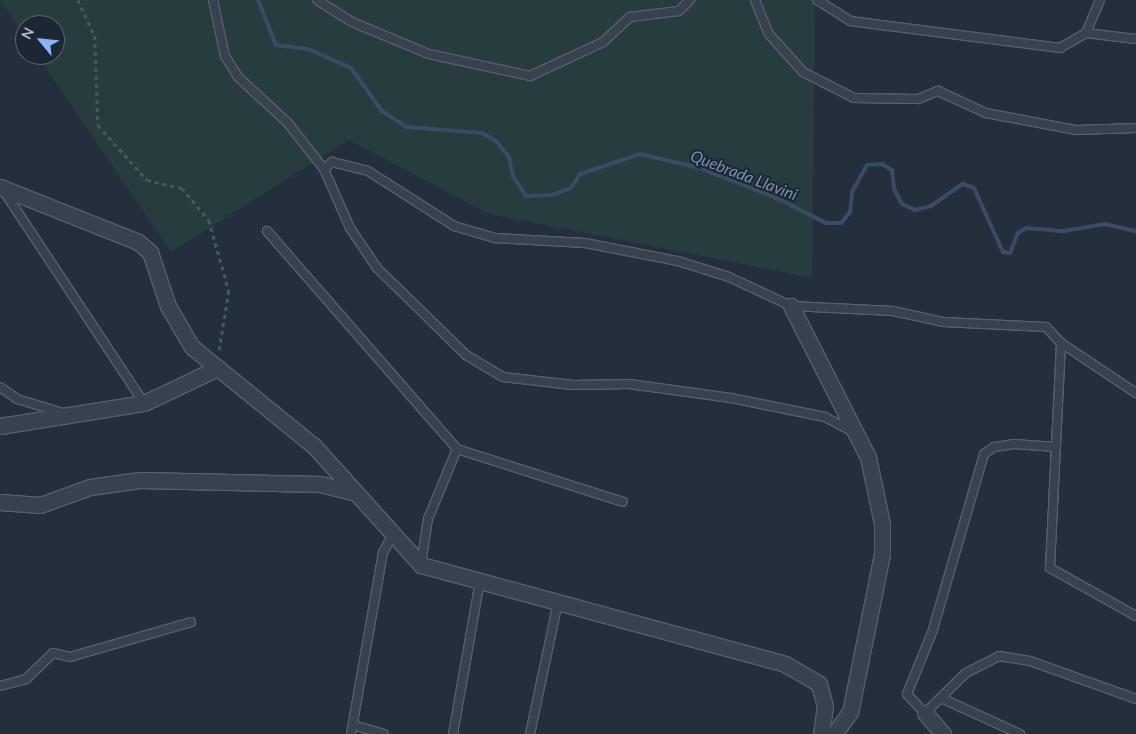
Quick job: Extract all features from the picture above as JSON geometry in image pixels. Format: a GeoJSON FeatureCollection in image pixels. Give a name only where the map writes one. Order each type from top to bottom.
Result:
{"type":"FeatureCollection","features":[{"type":"Feature","properties":{"kind":"street"},"geometry":{"type":"LineString","coordinates":[[0,186],[138,242],[150,252],[180,331],[216,369],[314,446],[392,536],[421,565],[742,649],[810,676],[824,695],[821,734]]}},
{"type":"Feature","properties":{"kind":"street"},"geometry":{"type":"LineString","coordinates":[[791,306],[855,433],[877,485],[882,554],[850,712],[834,734]]}},
{"type":"Feature","properties":{"kind":"street"},"geometry":{"type":"LineString","coordinates":[[0,426],[144,403],[216,369]]}},
{"type":"Feature","properties":{"kind":"street"},"geometry":{"type":"LineString","coordinates":[[0,502],[40,505],[90,486],[140,480],[320,484],[353,492]]}},
{"type":"Feature","properties":{"kind":"street"},"geometry":{"type":"LineString","coordinates":[[925,713],[943,734]]}},
{"type":"Feature","properties":{"kind":"lane"},"geometry":{"type":"LineString","coordinates":[[213,0],[225,56],[238,77],[287,122],[324,169],[350,228],[377,268],[466,355],[503,377],[573,385],[629,384],[731,398],[826,417],[855,433]]}},
{"type":"Feature","properties":{"kind":"lane"},"geometry":{"type":"LineString","coordinates":[[317,0],[352,22],[429,54],[530,76],[603,42],[630,16],[679,11],[690,0]]}},
{"type":"Feature","properties":{"kind":"lane"},"geometry":{"type":"LineString","coordinates":[[755,0],[768,33],[803,72],[854,98],[918,100],[938,91],[995,114],[1076,130],[1136,128]]}},
{"type":"Feature","properties":{"kind":"lane"},"geometry":{"type":"LineString","coordinates":[[817,0],[850,21],[1051,47],[1060,48],[1086,33],[1136,39]]}},
{"type":"Feature","properties":{"kind":"lane"},"geometry":{"type":"LineString","coordinates":[[1086,33],[1100,0]]}},
{"type":"Feature","properties":{"kind":"lane"},"geometry":{"type":"LineString","coordinates":[[324,169],[332,162],[368,171],[454,226],[495,238],[585,243],[678,261],[729,277],[791,306],[893,311],[943,322],[1046,327],[1060,343],[1136,394]]}},
{"type":"Feature","properties":{"kind":"lane"},"geometry":{"type":"LineString","coordinates":[[0,186],[144,403]]}},
{"type":"Feature","properties":{"kind":"lane"},"geometry":{"type":"LineString","coordinates":[[267,231],[457,449],[623,502]]}},
{"type":"Feature","properties":{"kind":"lane"},"geometry":{"type":"LineString","coordinates":[[1060,343],[1050,568],[1136,616]]}},
{"type":"Feature","properties":{"kind":"lane"},"geometry":{"type":"LineString","coordinates":[[0,387],[16,399],[74,415]]}},
{"type":"Feature","properties":{"kind":"lane"},"geometry":{"type":"LineString","coordinates":[[1056,447],[1014,444],[994,447],[984,454],[934,630],[907,694],[925,713],[984,660],[999,656],[1014,656],[1136,699]]}},
{"type":"Feature","properties":{"kind":"lane"},"geometry":{"type":"LineString","coordinates":[[421,565],[428,519],[457,449]]}},
{"type":"Feature","properties":{"kind":"lane"},"geometry":{"type":"LineString","coordinates":[[351,734],[383,553],[392,536]]}},
{"type":"Feature","properties":{"kind":"lane"},"geometry":{"type":"LineString","coordinates":[[454,734],[480,581]]}},
{"type":"Feature","properties":{"kind":"lane"},"geometry":{"type":"LineString","coordinates":[[530,734],[558,600]]}},
{"type":"Feature","properties":{"kind":"lane"},"geometry":{"type":"LineString","coordinates":[[0,686],[26,679],[53,653],[70,657],[191,622]]}},
{"type":"Feature","properties":{"kind":"lane"},"geometry":{"type":"LineString","coordinates":[[941,698],[1020,734]]}},
{"type":"Feature","properties":{"kind":"lane"},"geometry":{"type":"LineString","coordinates":[[353,725],[384,734]]}},
{"type":"Feature","properties":{"kind":"path"},"geometry":{"type":"LineString","coordinates":[[78,0],[95,36],[98,124],[147,180],[182,188],[209,220],[229,291],[216,369]]}},
{"type":"Feature","properties":{"kind":"green space"},"geometry":{"type":"Polygon","coordinates":[[[0,0],[815,0],[812,278],[489,214],[349,140],[171,252],[44,65],[65,65],[65,15],[15,15],[15,22],[0,0]]]}},
{"type":"Feature","properties":{"kind":"waterway","name":"Quebrada Llavini"},"geometry":{"type":"LineString","coordinates":[[258,0],[276,45],[308,49],[351,68],[382,111],[407,127],[482,133],[496,141],[509,157],[513,176],[526,196],[552,195],[571,188],[580,174],[640,154],[699,168],[779,199],[826,223],[841,223],[850,212],[852,192],[867,165],[882,164],[892,170],[894,189],[902,204],[915,210],[931,206],[963,184],[974,188],[1003,252],[1010,253],[1018,233],[1026,228],[1064,231],[1105,224],[1136,231]]}}]}
